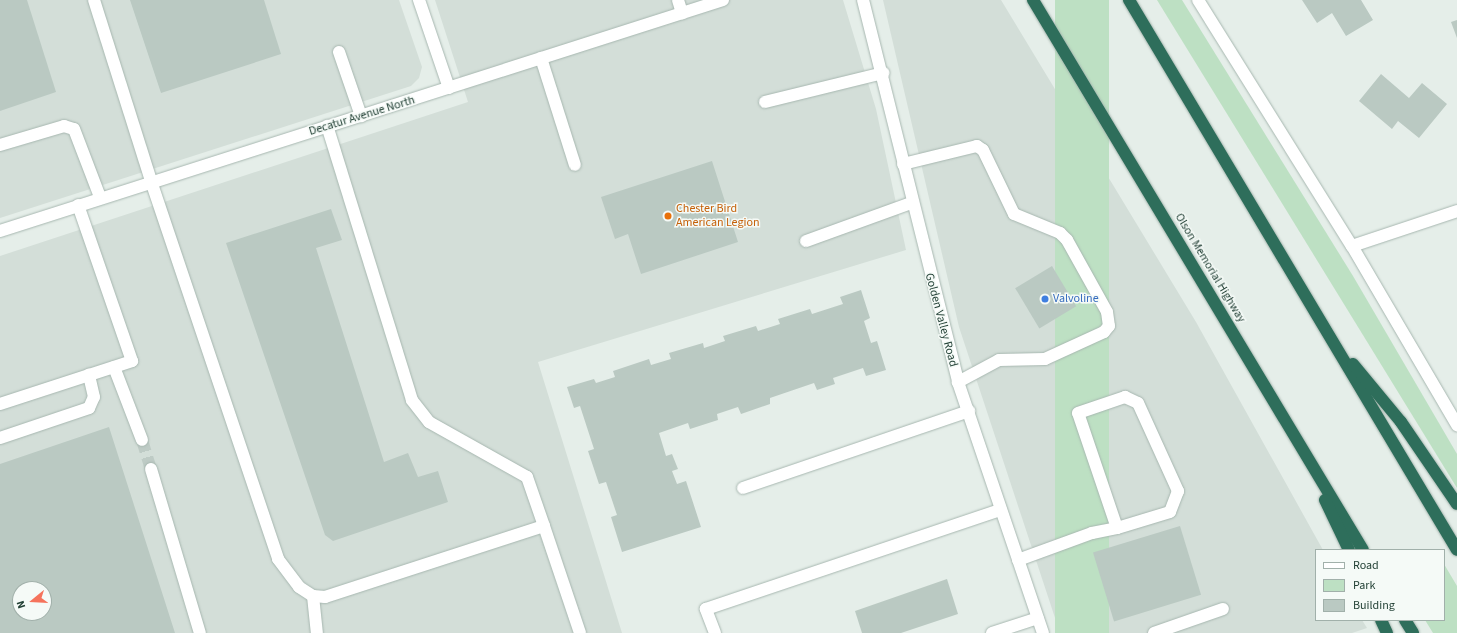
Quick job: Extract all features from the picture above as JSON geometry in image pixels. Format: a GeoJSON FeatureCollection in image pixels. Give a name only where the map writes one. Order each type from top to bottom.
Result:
{"type":"FeatureCollection","features":[{"type":"Feature","properties":{"kind":"highway","name":"Olson Memorial Highway"},"geometry":{"type":"LineString","coordinates":[[1033,0],[1362,549]]}},
{"type":"Feature","properties":{"kind":"highway"},"geometry":{"type":"LineString","coordinates":[[1129,0],[1457,550]]}},
{"type":"Feature","properties":{"kind":"highway"},"geometry":{"type":"LineString","coordinates":[[1329,336],[1401,422],[1457,504]]}},
{"type":"Feature","properties":{"kind":"highway"},"geometry":{"type":"LineString","coordinates":[[1297,439],[1349,549]]}},
{"type":"Feature","properties":{"kind":"highway"},"geometry":{"type":"LineString","coordinates":[[1381,621],[1387,633]]}},
{"type":"Feature","properties":{"kind":"highway"},"geometry":{"type":"LineString","coordinates":[[1406,621],[1413,633]]}},
{"type":"Feature","properties":{"kind":"street"},"geometry":{"type":"LineString","coordinates":[[94,0],[151,181],[278,559],[299,588],[313,596],[326,597],[544,526]]}},
{"type":"Feature","properties":{"kind":"street"},"geometry":{"type":"LineString","coordinates":[[420,0],[449,88]]}},
{"type":"Feature","properties":{"kind":"street"},"geometry":{"type":"LineString","coordinates":[[678,0],[682,13]]}},
{"type":"Feature","properties":{"kind":"street","name":"Decatur Avenue North"},"geometry":{"type":"LineString","coordinates":[[0,231],[100,197],[449,88],[723,0]]}},
{"type":"Feature","properties":{"kind":"street","name":"Golden Valley Road"},"geometry":{"type":"LineString","coordinates":[[863,0],[883,73],[911,203],[958,382],[1043,633]]}},
{"type":"Feature","properties":{"kind":"street"},"geometry":{"type":"LineString","coordinates":[[1198,0],[1352,246],[1457,425]]}},
{"type":"Feature","properties":{"kind":"street"},"geometry":{"type":"LineString","coordinates":[[339,52],[360,116]]}},
{"type":"Feature","properties":{"kind":"street"},"geometry":{"type":"LineString","coordinates":[[540,58],[575,165]]}},
{"type":"Feature","properties":{"kind":"street"},"geometry":{"type":"LineString","coordinates":[[766,102],[883,73]]}},
{"type":"Feature","properties":{"kind":"street"},"geometry":{"type":"LineString","coordinates":[[0,145],[64,126],[74,129],[100,197]]}},
{"type":"Feature","properties":{"kind":"street"},"geometry":{"type":"LineString","coordinates":[[327,126],[412,400],[429,422],[527,477],[580,633]]}},
{"type":"Feature","properties":{"kind":"street"},"geometry":{"type":"LineString","coordinates":[[903,164],[977,146],[983,150],[1014,214],[1060,233],[1067,240],[1107,312],[1109,326],[1104,332],[1045,359],[999,360],[958,382]]}},
{"type":"Feature","properties":{"kind":"street"},"geometry":{"type":"LineString","coordinates":[[806,242],[911,203]]}},
{"type":"Feature","properties":{"kind":"street"},"geometry":{"type":"LineString","coordinates":[[0,404],[132,361],[78,205]]}},
{"type":"Feature","properties":{"kind":"street"},"geometry":{"type":"LineString","coordinates":[[1352,246],[1457,211]]}},
{"type":"Feature","properties":{"kind":"street"},"geometry":{"type":"LineString","coordinates":[[114,366],[142,440]]}},
{"type":"Feature","properties":{"kind":"street"},"geometry":{"type":"LineString","coordinates":[[0,438],[89,408],[94,397],[89,375]]}},
{"type":"Feature","properties":{"kind":"street"},"geometry":{"type":"LineString","coordinates":[[1018,560],[1092,533],[1117,528],[1170,512],[1178,491],[1138,403],[1124,397],[1078,413],[1117,528]]}},
{"type":"Feature","properties":{"kind":"street"},"geometry":{"type":"LineString","coordinates":[[743,488],[968,412]]}},
{"type":"Feature","properties":{"kind":"street"},"geometry":{"type":"LineString","coordinates":[[151,469],[161,507],[200,633]]}},
{"type":"Feature","properties":{"kind":"street"},"geometry":{"type":"LineString","coordinates":[[715,633],[706,609],[1001,510]]}},
{"type":"Feature","properties":{"kind":"street"},"geometry":{"type":"LineString","coordinates":[[313,596],[317,633]]}},
{"type":"Feature","properties":{"kind":"street"},"geometry":{"type":"LineString","coordinates":[[1154,633],[1223,609]]}},
{"type":"Feature","properties":{"kind":"street"},"geometry":{"type":"LineString","coordinates":[[992,633],[1038,618]]}},
{"type":"Feature","properties":{"kind":"shaded area"},"geometry":{"type":"Polygon","coordinates":[[[0,0],[399,0],[422,67],[419,78],[411,86],[0,218],[0,0]]]}},
{"type":"Feature","properties":{"kind":"shaded area"},"geometry":{"type":"Polygon","coordinates":[[[435,0],[843,0],[876,109],[906,250],[538,362],[622,633],[0,633],[0,256],[468,102],[435,0]]]}},
{"type":"Feature","properties":{"kind":"shaded area"},"geometry":{"type":"Polygon","coordinates":[[[883,0],[1001,0],[1196,322],[1322,549],[1315,549],[1315,621],[1363,621],[1367,628],[1352,633],[1060,633],[959,327],[883,0]]]}},
{"type":"Feature","properties":{"kind":"green space"},"geometry":{"type":"Polygon","coordinates":[[[1055,0],[1109,0],[1109,633],[1055,633],[1055,0]]]}},
{"type":"Feature","properties":{"kind":"green space"},"geometry":{"type":"Polygon","coordinates":[[[1157,0],[1182,0],[1353,276],[1457,454],[1457,488],[1157,0]]]}},
{"type":"Feature","properties":{"kind":"green space"},"geometry":{"type":"Polygon","coordinates":[[[1445,566],[1457,586],[1457,633],[1433,633],[1426,621],[1445,621],[1445,566]]]}},
{"type":"Feature","properties":{"kind":"building"},"geometry":{"type":"Polygon","coordinates":[[[0,0],[27,0],[56,92],[0,111],[0,0]]]}},
{"type":"Feature","properties":{"kind":"building"},"geometry":{"type":"Polygon","coordinates":[[[130,0],[264,0],[281,54],[161,93],[130,0]]]}},
{"type":"Feature","properties":{"kind":"building"},"geometry":{"type":"Polygon","coordinates":[[[1302,0],[1361,0],[1373,20],[1346,36],[1332,13],[1317,23],[1302,0]]]}},
{"type":"Feature","properties":{"kind":"building"},"geometry":{"type":"Polygon","coordinates":[[[1457,20],[1457,38],[1451,22],[1457,20]]]}},
{"type":"Feature","properties":{"kind":"building"},"geometry":{"type":"Polygon","coordinates":[[[1381,74],[1409,98],[1422,83],[1447,104],[1419,138],[1398,121],[1392,129],[1359,101],[1381,74]]]}},
{"type":"Feature","properties":{"kind":"building","name":"Chester Bird American Legion"},"geometry":{"type":"Polygon","coordinates":[[[712,161],[738,242],[641,274],[628,234],[615,239],[601,197],[712,161]]]}},
{"type":"Feature","properties":{"kind":"building"},"geometry":{"type":"Polygon","coordinates":[[[331,209],[342,240],[316,248],[384,462],[408,453],[418,477],[438,471],[448,502],[333,541],[325,535],[226,243],[331,209]]]}},
{"type":"Feature","properties":{"kind":"building"},"geometry":{"type":"Polygon","coordinates":[[[1052,266],[1076,306],[1039,328],[1015,288],[1052,266]]]}},
{"type":"Feature","properties":{"kind":"building"},"geometry":{"type":"Polygon","coordinates":[[[861,290],[870,318],[864,321],[871,343],[877,341],[886,370],[866,376],[863,368],[833,378],[835,384],[817,390],[814,383],[770,398],[770,404],[741,414],[738,407],[717,414],[718,420],[690,429],[688,423],[659,433],[666,456],[672,454],[678,469],[672,471],[677,484],[686,481],[701,527],[622,552],[611,517],[617,515],[606,482],[599,484],[588,451],[594,449],[580,406],[574,408],[567,387],[594,379],[596,383],[615,377],[613,371],[649,359],[651,365],[671,359],[669,353],[703,343],[704,348],[725,341],[723,336],[756,326],[758,331],[780,324],[778,319],[810,309],[812,314],[843,304],[840,297],[861,290]]]}},
{"type":"Feature","properties":{"kind":"building"},"geometry":{"type":"Polygon","coordinates":[[[109,427],[175,633],[0,633],[0,464],[109,427]]]}},
{"type":"Feature","properties":{"kind":"building"},"geometry":{"type":"Polygon","coordinates":[[[1180,526],[1201,595],[1114,621],[1093,553],[1180,526]]]}},
{"type":"Feature","properties":{"kind":"building"},"geometry":{"type":"Polygon","coordinates":[[[947,579],[958,614],[901,633],[862,633],[855,611],[947,579]]]}},
{"type":"Feature","properties":{"kind":"tunnel"},"geometry":{"type":"LineString","coordinates":[[142,440],[151,469]]}},
{"type":"Feature","properties":{"kind":"place","name":"Chester Bird American Legion"},"geometry":{"type":"Point","coordinates":[668,216]}},
{"type":"Feature","properties":{"kind":"place","name":"Valvoline"},"geometry":{"type":"Point","coordinates":[1045,299]}}]}
